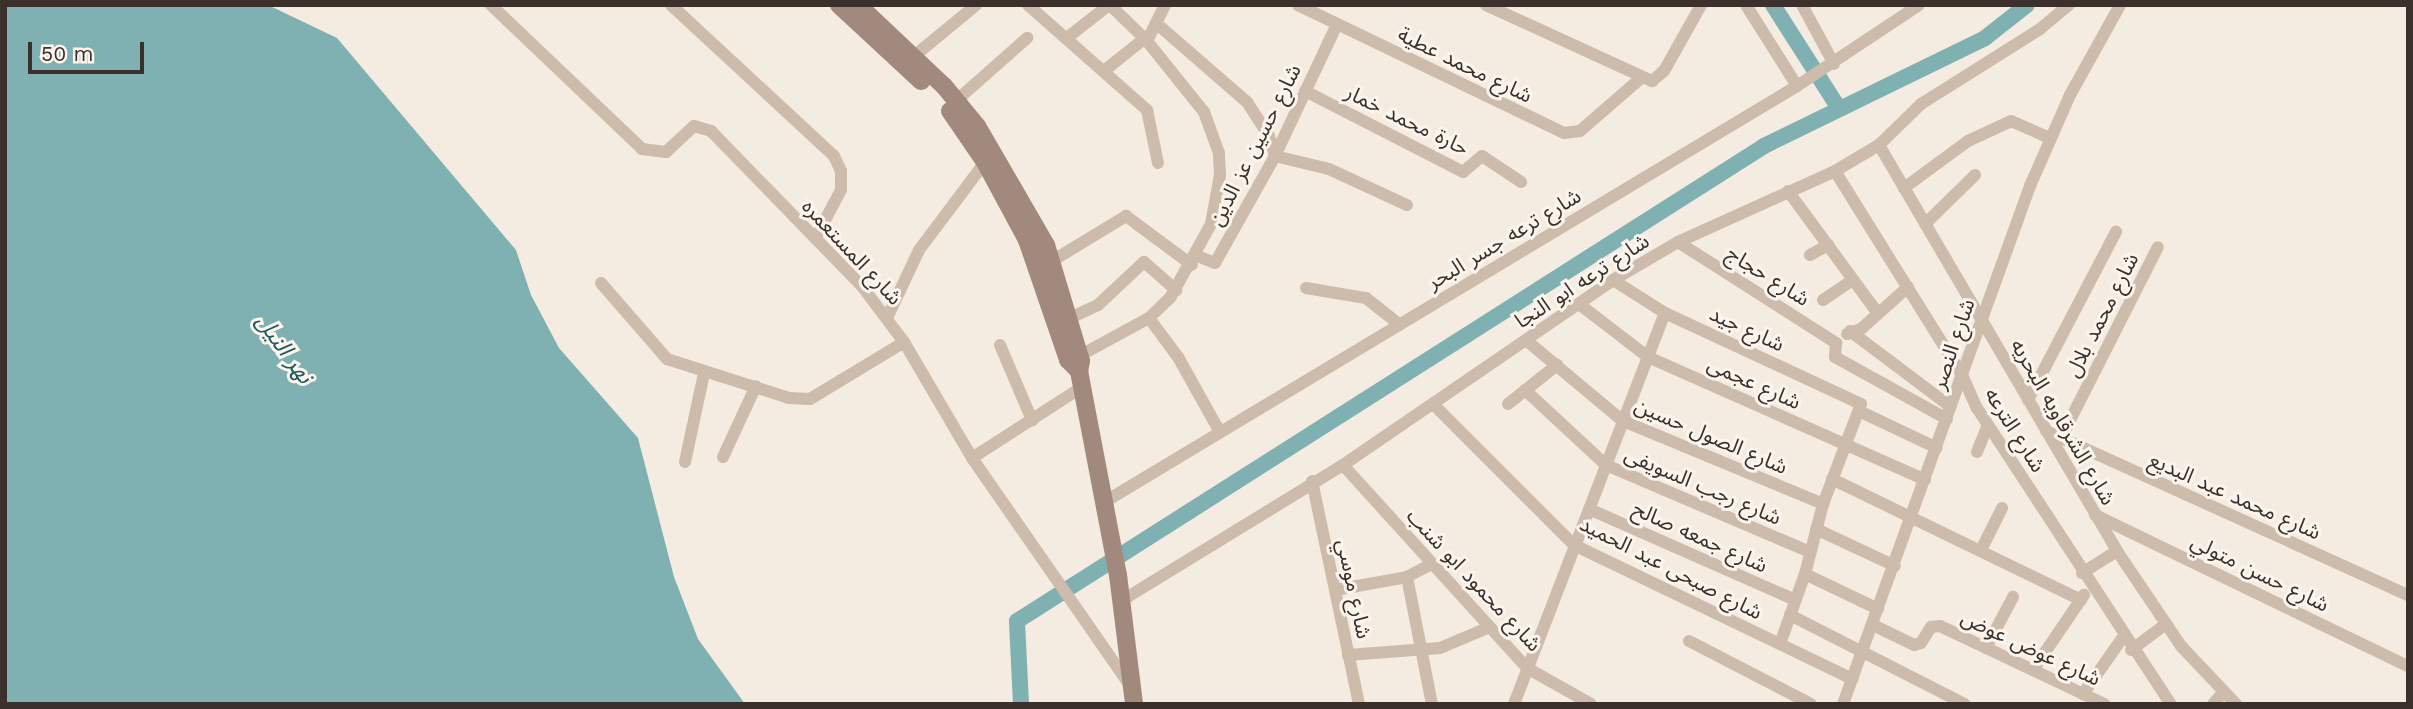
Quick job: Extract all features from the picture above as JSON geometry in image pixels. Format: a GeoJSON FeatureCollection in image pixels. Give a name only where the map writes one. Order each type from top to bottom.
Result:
{"type":"FeatureCollection","features":[{"type":"Feature","properties":{"kind":"main road"},"geometry":{"type":"LineString","coordinates":[[839,5],[938,96],[985,162],[1036,257],[1068,360],[1080,372]]}},
{"type":"Feature","properties":{"kind":"main road"},"geometry":{"type":"LineString","coordinates":[[858,5],[957,100],[992,147],[1038,227],[1052,261],[1080,372],[1106,501],[1133,695]]}},
{"type":"Feature","properties":{"kind":"street","name":"شارع المستعمره"},"geometry":{"type":"LineString","coordinates":[[491,5],[642,149],[666,152],[694,127],[705,127],[888,316],[972,458],[1042,557],[1133,695]]}},
{"type":"Feature","properties":{"kind":"street"},"geometry":{"type":"LineString","coordinates":[[671,5],[834,156],[841,171],[841,190],[815,239]]}},
{"type":"Feature","properties":{"kind":"street"},"geometry":{"type":"LineString","coordinates":[[913,57],[976,5]]}},
{"type":"Feature","properties":{"kind":"street"},"geometry":{"type":"LineString","coordinates":[[1028,5],[1105,70],[1151,115],[1158,163]]}},
{"type":"Feature","properties":{"kind":"street"},"geometry":{"type":"LineString","coordinates":[[972,458],[1032,420],[1080,372],[1149,318],[1176,290],[1194,260],[1218,197],[1219,153],[1204,112],[1145,40],[1110,5],[1068,37]]}},
{"type":"Feature","properties":{"kind":"street","name":"شارع محمد عطية"},"geometry":{"type":"LineString","coordinates":[[1298,5],[1558,132],[1580,131],[1641,78]]}},
{"type":"Feature","properties":{"kind":"street"},"geometry":{"type":"LineString","coordinates":[[1486,5],[1641,78],[1658,79],[1699,8],[1683,5]]}},
{"type":"Feature","properties":{"kind":"street"},"geometry":{"type":"LineString","coordinates":[[1745,5],[1797,86]]}},
{"type":"Feature","properties":{"kind":"street"},"geometry":{"type":"LineString","coordinates":[[1802,5],[1834,64]]}},
{"type":"Feature","properties":{"kind":"street","name":"شارع ترعه جسر البحر"},"geometry":{"type":"LineString","coordinates":[[1106,501],[1834,64],[1919,5]]}},
{"type":"Feature","properties":{"kind":"street","name":"شارع ترعه ابو النجا"},"geometry":{"type":"LineString","coordinates":[[1121,601],[1343,464],[1613,280],[1678,242],[1835,171],[1879,145],[1920,104],[2040,30],[2069,5]]}},
{"type":"Feature","properties":{"kind":"street","name":"شارع النصر"},"geometry":{"type":"LineString","coordinates":[[1843,704],[1913,517],[1981,320],[2050,138],[2120,5]]}},
{"type":"Feature","properties":{"kind":"street"},"geometry":{"type":"LineString","coordinates":[[1105,70],[1145,40],[1164,6]]}},
{"type":"Feature","properties":{"kind":"street"},"geometry":{"type":"LineString","coordinates":[[1156,23],[1247,102],[1269,136],[1275,156],[1329,169],[1408,205]]}},
{"type":"Feature","properties":{"kind":"street","name":"شارع حسين عز الدين"},"geometry":{"type":"LineString","coordinates":[[1194,260],[1215,263],[1275,156],[1337,24]]}},
{"type":"Feature","properties":{"kind":"street"},"geometry":{"type":"LineString","coordinates":[[957,100],[1027,38]]}},
{"type":"Feature","properties":{"kind":"street","name":"حارة محمد خمار"},"geometry":{"type":"LineString","coordinates":[[1305,91],[1464,172],[1482,156],[1521,182]]}},
{"type":"Feature","properties":{"kind":"street"},"geometry":{"type":"LineString","coordinates":[[1904,188],[1968,141],[2011,121],[2050,138]]}},
{"type":"Feature","properties":{"kind":"street","name":"شارع الشرقاويه البحريه"},"geometry":{"type":"LineString","coordinates":[[1879,145],[2117,551],[2165,624],[2223,693],[2236,704]]}},
{"type":"Feature","properties":{"kind":"street"},"geometry":{"type":"LineString","coordinates":[[888,316],[932,229],[985,162]]}},
{"type":"Feature","properties":{"kind":"street","name":"شارع الترعه"},"geometry":{"type":"LineString","coordinates":[[1835,171],[1962,376],[1988,425],[2131,650],[2171,704]]}},
{"type":"Feature","properties":{"kind":"street"},"geometry":{"type":"LineString","coordinates":[[1925,224],[1975,175]]}},
{"type":"Feature","properties":{"kind":"street"},"geometry":{"type":"LineString","coordinates":[[1788,191],[1877,313]]}},
{"type":"Feature","properties":{"kind":"street"},"geometry":{"type":"LineString","coordinates":[[1052,261],[1126,216],[1194,260]]}},
{"type":"Feature","properties":{"kind":"street"},"geometry":{"type":"LineString","coordinates":[[2028,400],[2116,232]]}},
{"type":"Feature","properties":{"kind":"street","name":"شارع حجاج"},"geometry":{"type":"LineString","coordinates":[[1678,242],[1836,343]]}},
{"type":"Feature","properties":{"kind":"street"},"geometry":{"type":"LineString","coordinates":[[1810,255],[1828,245]]}},
{"type":"Feature","properties":{"kind":"street","name":"شارع محمد بلال"},"geometry":{"type":"LineString","coordinates":[[2062,438],[2158,247]]}},
{"type":"Feature","properties":{"kind":"street"},"geometry":{"type":"LineString","coordinates":[[1068,319],[1098,305],[1144,262],[1176,290]]}},
{"type":"Feature","properties":{"kind":"street","name":"شارع جيد"},"geometry":{"type":"LineString","coordinates":[[1613,280],[1665,313],[1857,400],[1859,411]]}},
{"type":"Feature","properties":{"kind":"street"},"geometry":{"type":"LineString","coordinates":[[1823,300],[1853,280]]}},
{"type":"Feature","properties":{"kind":"street"},"geometry":{"type":"LineString","coordinates":[[601,283],[662,355],[704,373],[789,398],[810,398],[904,342]]}},
{"type":"Feature","properties":{"kind":"street"},"geometry":{"type":"LineString","coordinates":[[1908,287],[1861,329],[1850,331],[1836,343],[1833,356],[1870,377],[1949,413]]}},
{"type":"Feature","properties":{"kind":"street"},"geometry":{"type":"LineString","coordinates":[[1306,288],[1366,298],[1400,325]]}},
{"type":"Feature","properties":{"kind":"street","name":"شارع عجمى"},"geometry":{"type":"LineString","coordinates":[[1579,303],[1648,357],[1925,480]]}},
{"type":"Feature","properties":{"kind":"street"},"geometry":{"type":"LineString","coordinates":[[1514,704],[1665,313]]}},
{"type":"Feature","properties":{"kind":"street"},"geometry":{"type":"LineString","coordinates":[[1149,318],[1178,357],[1220,432]]}},
{"type":"Feature","properties":{"kind":"street"},"geometry":{"type":"LineString","coordinates":[[1850,331],[1949,413]]}},
{"type":"Feature","properties":{"kind":"street","name":"شارع الصول حسين"},"geometry":{"type":"LineString","coordinates":[[1526,340],[1623,421],[1823,504]]}},
{"type":"Feature","properties":{"kind":"street"},"geometry":{"type":"LineString","coordinates":[[1000,345],[1032,420]]}},
{"type":"Feature","properties":{"kind":"street"},"geometry":{"type":"LineString","coordinates":[[1870,377],[1881,355]]}},
{"type":"Feature","properties":{"kind":"street"},"geometry":{"type":"LineString","coordinates":[[1508,404],[1556,365]]}},
{"type":"Feature","properties":{"kind":"street"},"geometry":{"type":"LineString","coordinates":[[685,462],[704,373]]}},
{"type":"Feature","properties":{"kind":"street"},"geometry":{"type":"LineString","coordinates":[[723,457],[755,386]]}},
{"type":"Feature","properties":{"kind":"street","name":"شارع رجب السويفى"},"geometry":{"type":"LineString","coordinates":[[1525,390],[1606,465],[1810,552]]}},
{"type":"Feature","properties":{"kind":"street","name":"شارع صبحى عبد الحميد"},"geometry":{"type":"LineString","coordinates":[[1433,404],[1574,545],[1852,679]]}},
{"type":"Feature","properties":{"kind":"street"},"geometry":{"type":"LineString","coordinates":[[1780,644],[1805,574],[1823,504],[1859,411],[1937,447]]}},
{"type":"Feature","properties":{"kind":"street"},"geometry":{"type":"LineString","coordinates":[[1977,452],[1988,425]]}},
{"type":"Feature","properties":{"kind":"street","name":"شارع محمد عبد البديع"},"geometry":{"type":"LineString","coordinates":[[2046,431],[2408,596]]}},
{"type":"Feature","properties":{"kind":"street","name":"شارع محمود ابو شنب"},"geometry":{"type":"LineString","coordinates":[[1343,464],[1527,668],[1591,704]]}},
{"type":"Feature","properties":{"kind":"street"},"geometry":{"type":"LineString","coordinates":[[1832,479],[2081,600]]}},
{"type":"Feature","properties":{"kind":"street","name":"شارع موسي"},"geometry":{"type":"LineString","coordinates":[[1312,481],[1359,704]]}},
{"type":"Feature","properties":{"kind":"street"},"geometry":{"type":"LineString","coordinates":[[1981,551],[2003,508]]}},
{"type":"Feature","properties":{"kind":"street","name":"شارع جمعه صالح"},"geometry":{"type":"LineString","coordinates":[[1589,509],[1796,600]]}},
{"type":"Feature","properties":{"kind":"street","name":"شارع حسن متولي"},"geometry":{"type":"LineString","coordinates":[[2095,514],[2408,666]]}},
{"type":"Feature","properties":{"kind":"street"},"geometry":{"type":"LineString","coordinates":[[1816,529],[1895,566]]}},
{"type":"Feature","properties":{"kind":"street"},"geometry":{"type":"LineString","coordinates":[[2082,573],[2117,551]]}},
{"type":"Feature","properties":{"kind":"street"},"geometry":{"type":"LineString","coordinates":[[1335,590],[1408,577],[1431,564]]}},
{"type":"Feature","properties":{"kind":"street"},"geometry":{"type":"LineString","coordinates":[[1805,574],[1878,609]]}},
{"type":"Feature","properties":{"kind":"street"},"geometry":{"type":"LineString","coordinates":[[1408,577],[1432,704]]}},
{"type":"Feature","properties":{"kind":"street"},"geometry":{"type":"LineString","coordinates":[[2033,670],[2090,586]]}},
{"type":"Feature","properties":{"kind":"street"},"geometry":{"type":"LineString","coordinates":[[1986,648],[2013,597]]}},
{"type":"Feature","properties":{"kind":"street"},"geometry":{"type":"LineString","coordinates":[[1790,615],[1965,704]]}},
{"type":"Feature","properties":{"kind":"street","name":"شارع عوض عوض"},"geometry":{"type":"LineString","coordinates":[[1873,625],[1917,645],[1934,624],[2104,704]]}},
{"type":"Feature","properties":{"kind":"street"},"geometry":{"type":"LineString","coordinates":[[2131,650],[2165,624]]}},
{"type":"Feature","properties":{"kind":"street"},"geometry":{"type":"LineString","coordinates":[[1348,655],[1457,644],[1489,627]]}},
{"type":"Feature","properties":{"kind":"street"},"geometry":{"type":"LineString","coordinates":[[2083,694],[2123,637]]}},
{"type":"Feature","properties":{"kind":"street"},"geometry":{"type":"LineString","coordinates":[[1689,641],[1811,704]]}},
{"type":"Feature","properties":{"kind":"street"},"geometry":{"type":"LineString","coordinates":[[2213,704],[2223,693]]}},
{"type":"Feature","properties":{"kind":"water","name":"نهر النيل"},"geometry":{"type":"Polygon","coordinates":[[[5,5],[268,5],[337,38],[516,250],[531,295],[559,348],[638,438],[674,577],[698,639],[745,704],[5,704],[5,5]]]}},
{"type":"Feature","properties":{"kind":"waterway"},"geometry":{"type":"LineString","coordinates":[[1773,5],[1838,107]]}},
{"type":"Feature","properties":{"kind":"waterway"},"geometry":{"type":"LineString","coordinates":[[1021,704],[1017,621],[1764,146],[1985,38],[2027,5]]}}]}
